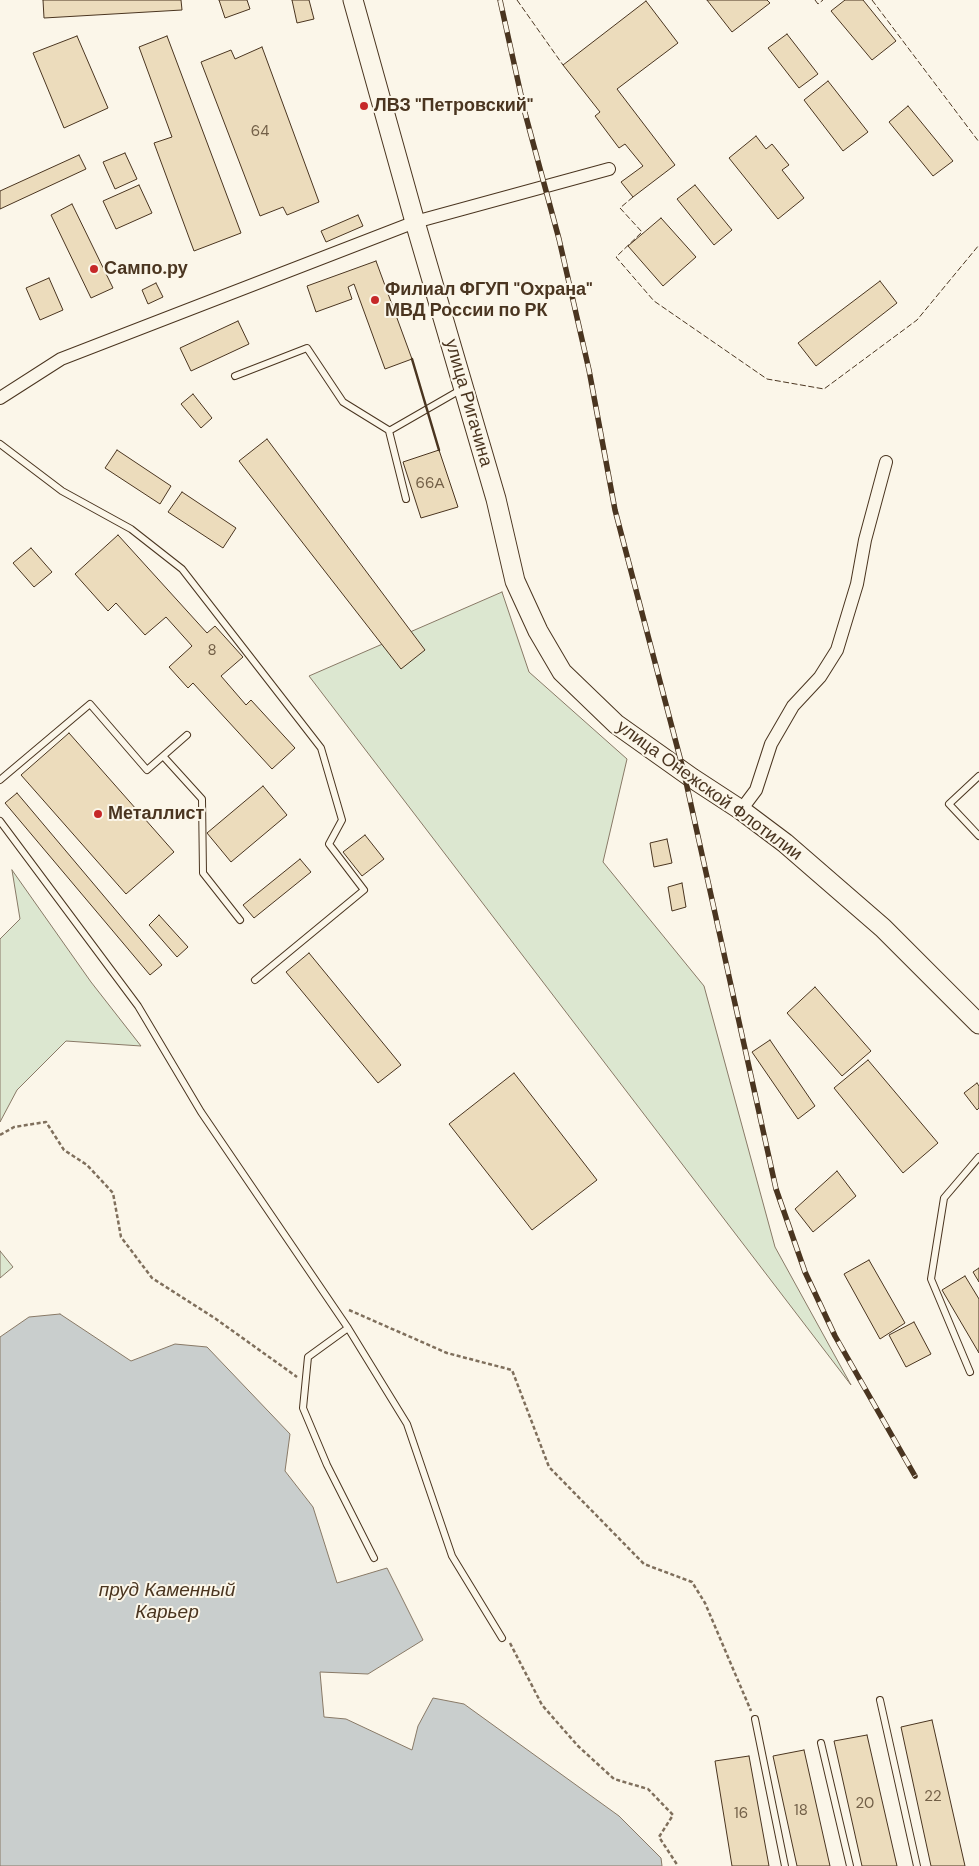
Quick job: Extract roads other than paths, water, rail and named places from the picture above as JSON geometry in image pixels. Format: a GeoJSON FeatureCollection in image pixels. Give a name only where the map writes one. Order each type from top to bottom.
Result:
{"type":"FeatureCollection","features":[{"type":"Feature","properties":{"kind":"main road","name":"улица Ригачина"},"geometry":{"type":"LineString","coordinates":[[353,0],[415,222],[496,499],[515,581],[538,631]]}},
{"type":"Feature","properties":{"kind":"main road","name":"улица Онежской Флотилии"},"geometry":{"type":"LineString","coordinates":[[538,631],[562,672],[616,724],[741,810]]}},
{"type":"Feature","properties":{"kind":"street"},"geometry":{"type":"LineString","coordinates":[[0,398],[61,359],[415,222],[609,169]]}},
{"type":"Feature","properties":{"kind":"street"},"geometry":{"type":"LineString","coordinates":[[741,810],[756,790],[771,744],[793,706],[820,677],[837,650],[857,584],[865,540],[886,462]]}},
{"type":"Feature","properties":{"kind":"lane"},"geometry":{"type":"LineString","coordinates":[[235,376],[308,348],[343,402],[390,430],[406,499]]}},
{"type":"Feature","properties":{"kind":"lane"},"geometry":{"type":"LineString","coordinates":[[390,430],[463,388]]}},
{"type":"Feature","properties":{"kind":"lane"},"geometry":{"type":"LineString","coordinates":[[0,444],[62,491],[132,529],[182,569],[321,748],[342,820],[329,844],[364,890],[255,980]]}},
{"type":"Feature","properties":{"kind":"lane"},"geometry":{"type":"LineString","coordinates":[[0,780],[90,704],[147,770],[187,735]]}},
{"type":"Feature","properties":{"kind":"lane"},"geometry":{"type":"LineString","coordinates":[[164,756],[202,799],[203,873],[240,920]]}},
{"type":"Feature","properties":{"kind":"lane"},"geometry":{"type":"LineString","coordinates":[[979,776],[950,804],[979,836]]}},
{"type":"Feature","properties":{"kind":"lane"},"geometry":{"type":"LineString","coordinates":[[741,810],[785,844],[883,928],[979,1024]]}},
{"type":"Feature","properties":{"kind":"lane"},"geometry":{"type":"LineString","coordinates":[[0,821],[138,1006],[201,1112],[348,1328],[407,1424],[452,1556],[502,1638]]}},
{"type":"Feature","properties":{"kind":"lane"},"geometry":{"type":"LineString","coordinates":[[970,1372],[931,1279],[944,1198],[979,1157]]}},
{"type":"Feature","properties":{"kind":"lane"},"geometry":{"type":"LineString","coordinates":[[348,1328],[308,1357],[303,1408],[327,1465],[374,1558]]}},
{"type":"Feature","properties":{"kind":"lane"},"geometry":{"type":"LineString","coordinates":[[880,1700],[917,1866]]}},
{"type":"Feature","properties":{"kind":"lane"},"geometry":{"type":"LineString","coordinates":[[755,1719],[785,1866]]}},
{"type":"Feature","properties":{"kind":"lane"},"geometry":{"type":"LineString","coordinates":[[821,1742],[850,1866]]}},
{"type":"Feature","properties":{"kind":"water","name":"пруд Каменный Карьер"},"geometry":{"type":"Polygon","coordinates":[[[60,1314],[131,1361],[175,1344],[207,1347],[290,1434],[285,1471],[313,1507],[337,1583],[387,1568],[423,1640],[368,1674],[320,1672],[324,1717],[346,1719],[412,1750],[418,1726],[433,1698],[464,1704],[619,1816],[661,1858],[662,1866],[0,1866],[0,1337],[29,1317],[60,1314]]]}},
{"type":"Feature","properties":{"kind":"railway"},"geometry":{"type":"LineString","coordinates":[[500,0],[525,113],[559,239],[589,370],[615,510],[684,773],[776,1189],[805,1272],[835,1336],[915,1476]]}},
{"type":"Feature","properties":{"kind":"place","name":"ЛВЗ \"Петровский\""},"geometry":{"type":"Point","coordinates":[364,106]}},
{"type":"Feature","properties":{"kind":"place","name":"Сампо.ру"},"geometry":{"type":"Point","coordinates":[94,269]}},
{"type":"Feature","properties":{"kind":"place","name":"Филиал ФГУП \"Охрана\" МВД России по РК"},"geometry":{"type":"Point","coordinates":[375,300]}},
{"type":"Feature","properties":{"kind":"place","name":"Металлист"},"geometry":{"type":"Point","coordinates":[98,814]}}]}
